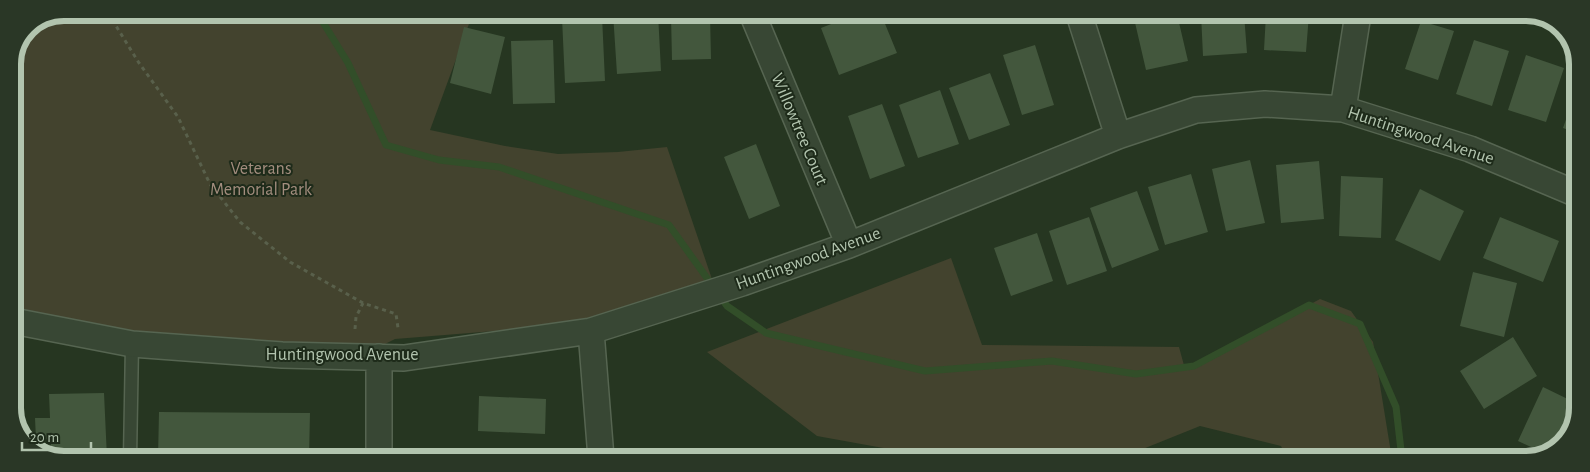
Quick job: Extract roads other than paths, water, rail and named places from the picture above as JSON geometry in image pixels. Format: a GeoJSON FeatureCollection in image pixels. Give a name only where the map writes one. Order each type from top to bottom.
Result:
{"type":"FeatureCollection","features":[{"type":"Feature","properties":{"kind":"street","name":"Willowtree Court"},"geometry":{"type":"LineString","coordinates":[[755,21],[849,245]]}},
{"type":"Feature","properties":{"kind":"street"},"geometry":{"type":"LineString","coordinates":[[1081,21],[1118,136]]}},
{"type":"Feature","properties":{"kind":"street"},"geometry":{"type":"LineString","coordinates":[[1344,109],[1357,21]]}},
{"type":"Feature","properties":{"kind":"street","name":"Huntingwood Avenue"},"geometry":{"type":"LineString","coordinates":[[21,323],[132,344],[282,355],[404,358],[591,330],[742,283],[849,245],[1118,136],[1196,110],[1265,104],[1344,109],[1470,149],[1569,191]]}},
{"type":"Feature","properties":{"kind":"street"},"geometry":{"type":"LineString","coordinates":[[591,330],[600,451]]}},
{"type":"Feature","properties":{"kind":"street"},"geometry":{"type":"LineString","coordinates":[[379,451],[380,357]]}},
{"type":"Feature","properties":{"kind":"lane"},"geometry":{"type":"LineString","coordinates":[[130,451],[132,344]]}},
{"type":"Feature","properties":{"kind":"waterway"},"geometry":{"type":"LineString","coordinates":[[322,21],[348,63],[386,145],[439,160],[499,167],[669,225],[727,306],[766,333],[925,371],[1052,361],[1136,374],[1194,366],[1309,305],[1360,324],[1396,407],[1401,451]]}},
{"type":"Feature","properties":{"kind":"park label","name":"Veterans Memorial Park"},"geometry":{"type":"Point","coordinates":[261,178]}}]}
